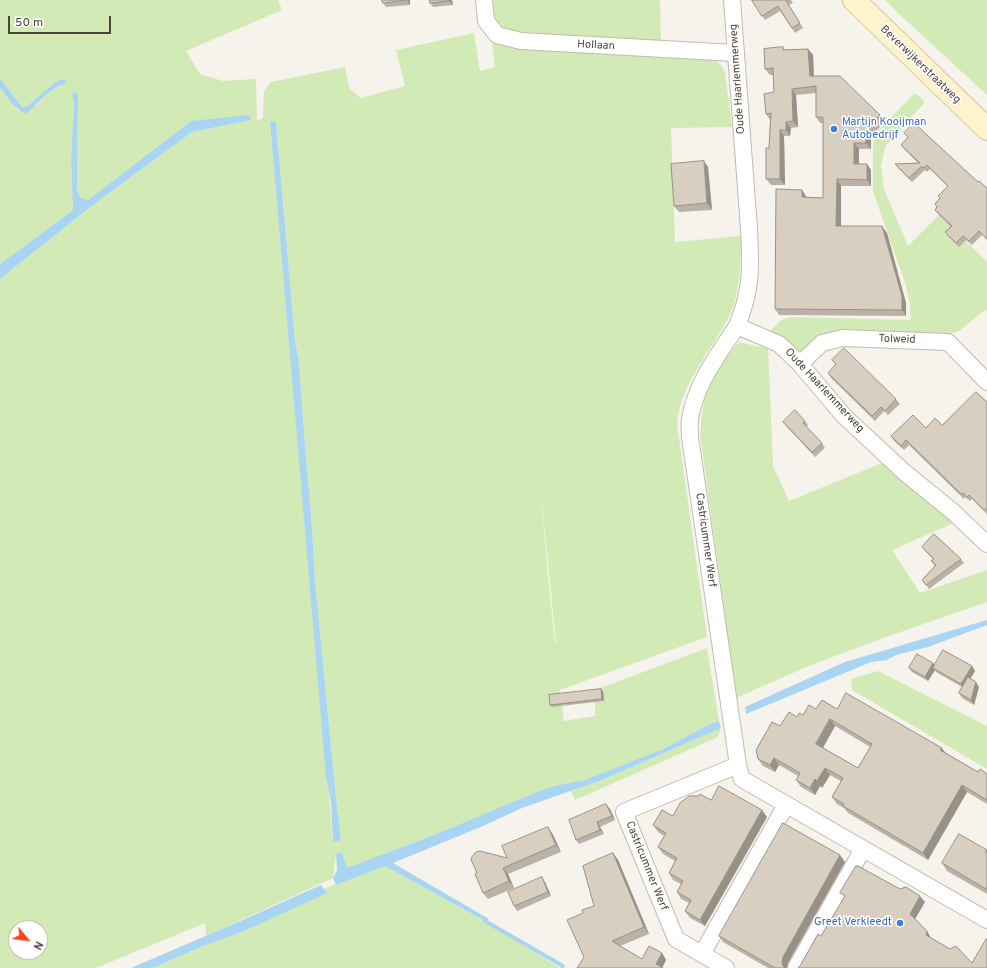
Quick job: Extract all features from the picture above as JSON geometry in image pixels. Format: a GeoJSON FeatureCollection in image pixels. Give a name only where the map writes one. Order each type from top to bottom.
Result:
{"type":"FeatureCollection","features":[{"type":"Feature","properties":{"kind":"main road","name":"Beverwijkerstraatweg"},"geometry":{"type":"LineString","coordinates":[[854,0],[987,129]]}},
{"type":"Feature","properties":{"kind":"street","name":"Hollaan"},"geometry":{"type":"LineString","coordinates":[[484,0],[486,21],[497,35],[522,41],[735,53]]}},
{"type":"Feature","properties":{"kind":"street","name":"Oude Haarlemmerweg"},"geometry":{"type":"LineString","coordinates":[[732,0],[751,266],[747,296],[737,326],[779,344],[800,364],[844,416],[903,471],[952,511],[987,544]]}},
{"type":"Feature","properties":{"kind":"street","name":"Castricummer Werf"},"geometry":{"type":"LineString","coordinates":[[737,326],[710,367],[696,394],[690,420],[691,445],[738,765],[742,779],[987,920]]}},
{"type":"Feature","properties":{"kind":"street","name":"Tolweid"},"geometry":{"type":"LineString","coordinates":[[800,364],[822,343],[843,338],[948,342],[987,382]]}},
{"type":"Feature","properties":{"kind":"street","name":"Castricummer Werf"},"geometry":{"type":"LineString","coordinates":[[726,968],[676,939],[624,812],[738,765]]}},
{"type":"Feature","properties":{"kind":"street"},"geometry":{"type":"LineString","coordinates":[[702,954],[786,805]]}},
{"type":"Feature","properties":{"kind":"street"},"geometry":{"type":"LineString","coordinates":[[796,968],[864,849]]}},
{"type":"Feature","properties":{"kind":"green space"},"geometry":{"type":"Polygon","coordinates":[[[0,0],[278,0],[282,10],[186,51],[200,74],[223,81],[256,79],[257,121],[263,118],[264,91],[271,82],[345,67],[349,88],[361,98],[405,86],[396,50],[474,33],[480,71],[495,67],[492,42],[516,48],[708,59],[718,62],[725,72],[732,127],[671,128],[675,242],[741,236],[739,274],[734,304],[724,326],[699,366],[684,394],[679,409],[677,424],[707,637],[560,690],[564,721],[595,716],[595,690],[707,648],[719,721],[710,724],[663,749],[582,781],[558,785],[534,793],[489,813],[347,869],[341,855],[336,854],[333,878],[206,936],[205,923],[96,968],[0,968],[0,279],[93,205],[192,132],[251,120],[191,121],[88,200],[81,199],[77,191],[78,95],[75,92],[72,93],[74,104],[71,160],[73,210],[0,264],[0,88],[19,111],[38,104],[52,89],[60,84],[61,79],[54,83],[26,107],[22,107],[0,78],[0,0]],[[270,122],[333,842],[341,839],[315,581],[299,362],[295,341],[276,122],[270,122]],[[541,492],[548,578],[556,643],[541,492]]]}},
{"type":"Feature","properties":{"kind":"green space"},"geometry":{"type":"Polygon","coordinates":[[[492,0],[660,0],[661,44],[516,34],[500,28],[493,14],[492,0]]]}},
{"type":"Feature","properties":{"kind":"green space"},"geometry":{"type":"Polygon","coordinates":[[[885,0],[987,0],[987,95],[898,13],[885,0]]]}},
{"type":"Feature","properties":{"kind":"green space"},"geometry":{"type":"Polygon","coordinates":[[[915,93],[925,102],[885,147],[881,166],[884,189],[908,246],[939,215],[987,262],[987,310],[982,312],[959,331],[949,334],[834,333],[806,352],[799,351],[771,330],[781,320],[791,317],[911,320],[910,303],[905,283],[873,191],[873,151],[874,135],[915,93]]]}},
{"type":"Feature","properties":{"kind":"green space"},"geometry":{"type":"Polygon","coordinates":[[[739,342],[768,349],[773,466],[789,501],[882,463],[956,522],[892,550],[920,593],[987,570],[987,602],[811,665],[736,698],[700,434],[704,401],[710,382],[727,356],[739,342]]]}},
{"type":"Feature","properties":{"kind":"green space"},"geometry":{"type":"Polygon","coordinates":[[[878,671],[987,726],[987,769],[852,690],[851,679],[878,671]]]}},
{"type":"Feature","properties":{"kind":"green space"},"geometry":{"type":"Polygon","coordinates":[[[721,728],[718,737],[575,800],[571,791],[602,780],[721,728]]]}},
{"type":"Feature","properties":{"kind":"green space"},"geometry":{"type":"Polygon","coordinates":[[[385,866],[485,921],[560,968],[153,968],[203,946],[247,930],[326,893],[324,889],[385,866]]]}},
{"type":"Feature","properties":{"kind":"water"},"geometry":{"type":"Polygon","coordinates":[[[0,78],[22,107],[26,107],[54,83],[61,79],[67,81],[65,84],[55,88],[25,114],[13,105],[0,88],[0,78]]]}},
{"type":"Feature","properties":{"kind":"water"},"geometry":{"type":"Polygon","coordinates":[[[75,92],[78,95],[77,191],[81,198],[88,200],[191,121],[249,115],[251,120],[192,132],[93,205],[0,279],[0,264],[73,210],[71,160],[74,104],[72,93],[75,92]]]}},
{"type":"Feature","properties":{"kind":"water"},"geometry":{"type":"Polygon","coordinates":[[[270,122],[276,122],[295,341],[299,362],[315,581],[341,840],[333,842],[331,804],[326,776],[270,122]]]}},
{"type":"Feature","properties":{"kind":"water"},"geometry":{"type":"Polygon","coordinates":[[[987,620],[987,625],[928,647],[896,655],[887,660],[871,662],[746,714],[745,707],[845,662],[987,620]]]}},
{"type":"Feature","properties":{"kind":"water"},"geometry":{"type":"Polygon","coordinates":[[[719,721],[721,728],[602,780],[522,808],[483,826],[393,863],[489,919],[485,921],[385,866],[336,885],[333,878],[337,870],[336,854],[342,853],[347,868],[437,834],[534,793],[558,785],[582,781],[663,749],[710,724],[719,721]]]}},
{"type":"Feature","properties":{"kind":"water"},"geometry":{"type":"Polygon","coordinates":[[[321,885],[327,893],[247,930],[203,946],[153,968],[131,968],[245,919],[321,885]]]}},
{"type":"Feature","properties":{"kind":"building"},"geometry":{"type":"Polygon","coordinates":[[[382,0],[407,0],[383,3],[382,0]]]}},
{"type":"Feature","properties":{"kind":"building"},"geometry":{"type":"Polygon","coordinates":[[[430,0],[449,0],[449,1],[430,3],[430,0]]]}},
{"type":"Feature","properties":{"kind":"building"},"geometry":{"type":"Polygon","coordinates":[[[752,0],[788,0],[786,1],[800,23],[792,28],[778,6],[762,16],[752,0]]]}},
{"type":"Feature","properties":{"kind":"building"},"geometry":{"type":"Polygon","coordinates":[[[783,47],[783,50],[808,49],[810,76],[840,76],[880,115],[866,130],[866,143],[854,143],[854,164],[867,164],[867,180],[837,179],[836,226],[882,226],[902,296],[902,310],[775,309],[776,189],[802,190],[802,197],[823,198],[823,117],[816,117],[816,86],[792,89],[793,121],[786,122],[786,130],[780,130],[780,179],[766,179],[766,148],[769,148],[771,113],[766,114],[764,94],[774,92],[773,68],[765,69],[764,49],[783,47]]]}},
{"type":"Feature","properties":{"kind":"building"},"geometry":{"type":"Polygon","coordinates":[[[914,123],[978,182],[979,181],[987,188],[987,239],[979,231],[969,241],[963,236],[956,243],[945,232],[952,226],[935,210],[937,207],[935,204],[940,198],[938,196],[948,186],[927,165],[924,168],[922,166],[909,178],[895,164],[920,163],[901,145],[908,137],[904,133],[914,123]]]}},
{"type":"Feature","properties":{"kind":"building"},"geometry":{"type":"Polygon","coordinates":[[[704,161],[707,203],[674,206],[671,164],[704,161]]]}},
{"type":"Feature","properties":{"kind":"building"},"geometry":{"type":"Polygon","coordinates":[[[844,348],[896,399],[885,411],[881,407],[872,416],[828,373],[836,364],[832,360],[844,348]]]}},
{"type":"Feature","properties":{"kind":"building"},"geometry":{"type":"Polygon","coordinates":[[[976,392],[987,402],[987,509],[984,510],[969,495],[967,497],[963,493],[961,494],[906,440],[901,446],[891,436],[913,415],[926,428],[935,418],[942,425],[976,392]]]}},
{"type":"Feature","properties":{"kind":"building"},"geometry":{"type":"Polygon","coordinates":[[[795,410],[805,421],[803,423],[822,443],[812,452],[783,422],[795,410]]]}},
{"type":"Feature","properties":{"kind":"building"},"geometry":{"type":"Polygon","coordinates":[[[934,534],[961,559],[926,585],[922,580],[936,565],[931,561],[934,559],[922,547],[934,534]]]}},
{"type":"Feature","properties":{"kind":"building"},"geometry":{"type":"Polygon","coordinates":[[[943,650],[972,666],[961,684],[933,668],[943,650]]]}},
{"type":"Feature","properties":{"kind":"building"},"geometry":{"type":"Polygon","coordinates":[[[917,654],[933,663],[925,677],[909,668],[917,654]]]}},
{"type":"Feature","properties":{"kind":"building"},"geometry":{"type":"Polygon","coordinates":[[[968,677],[976,682],[971,700],[959,693],[968,677]]]}},
{"type":"Feature","properties":{"kind":"building"},"geometry":{"type":"Polygon","coordinates":[[[601,689],[602,699],[550,705],[549,695],[601,689]]]}},
{"type":"Feature","properties":{"kind":"building"},"geometry":{"type":"Polygon","coordinates":[[[846,693],[942,748],[940,750],[978,772],[980,769],[987,774],[987,800],[962,785],[923,853],[843,806],[844,804],[832,797],[843,778],[825,768],[817,781],[815,779],[810,788],[796,780],[800,773],[774,758],[770,765],[758,759],[756,750],[772,722],[780,726],[789,712],[797,717],[799,713],[803,715],[809,705],[816,709],[822,700],[837,709],[846,693]],[[830,719],[816,744],[858,768],[872,744],[830,719]]]}},
{"type":"Feature","properties":{"kind":"building"},"geometry":{"type":"Polygon","coordinates":[[[719,786],[762,810],[700,920],[685,911],[691,900],[677,892],[683,881],[669,873],[677,858],[658,847],[666,833],[653,825],[662,810],[673,816],[680,803],[689,796],[699,796],[700,794],[711,800],[719,786]]]}},
{"type":"Feature","properties":{"kind":"building"},"geometry":{"type":"Polygon","coordinates":[[[606,804],[612,816],[597,822],[600,830],[576,840],[569,820],[606,804]]]}},
{"type":"Feature","properties":{"kind":"building"},"geometry":{"type":"Polygon","coordinates":[[[783,823],[840,855],[783,957],[782,962],[785,968],[775,968],[719,936],[783,823]]]}},
{"type":"Feature","properties":{"kind":"building"},"geometry":{"type":"Polygon","coordinates":[[[548,827],[556,845],[503,868],[509,881],[483,893],[475,874],[477,873],[471,858],[476,852],[480,851],[507,858],[502,846],[548,827]]]}},
{"type":"Feature","properties":{"kind":"building"},"geometry":{"type":"Polygon","coordinates":[[[959,834],[987,850],[985,852],[987,853],[986,889],[942,863],[959,834]]]}},
{"type":"Feature","properties":{"kind":"building"},"geometry":{"type":"Polygon","coordinates":[[[613,853],[644,927],[612,941],[642,959],[649,946],[662,953],[656,964],[663,968],[577,968],[584,957],[567,920],[583,913],[582,910],[594,906],[583,866],[613,853]]]}},
{"type":"Feature","properties":{"kind":"building"},"geometry":{"type":"Polygon","coordinates":[[[856,866],[900,889],[906,887],[920,896],[910,914],[927,931],[926,935],[950,949],[956,946],[972,963],[987,939],[987,968],[798,968],[818,934],[821,936],[845,896],[840,893],[856,866]]]}},
{"type":"Feature","properties":{"kind":"building"},"geometry":{"type":"Polygon","coordinates":[[[542,877],[548,892],[514,906],[508,892],[542,877]]]}},
{"type":"Feature","properties":{"kind":"waterway"},"geometry":{"type":"LineString","coordinates":[[485,921],[563,966],[562,968]]}},
{"type":"Feature","properties":{"kind":"place","name":"Martijn Kooijman Autobedrijf"},"geometry":{"type":"Point","coordinates":[834,129]}},
{"type":"Feature","properties":{"kind":"place","name":"Greet Verkleedt"},"geometry":{"type":"Point","coordinates":[900,923]}}]}
